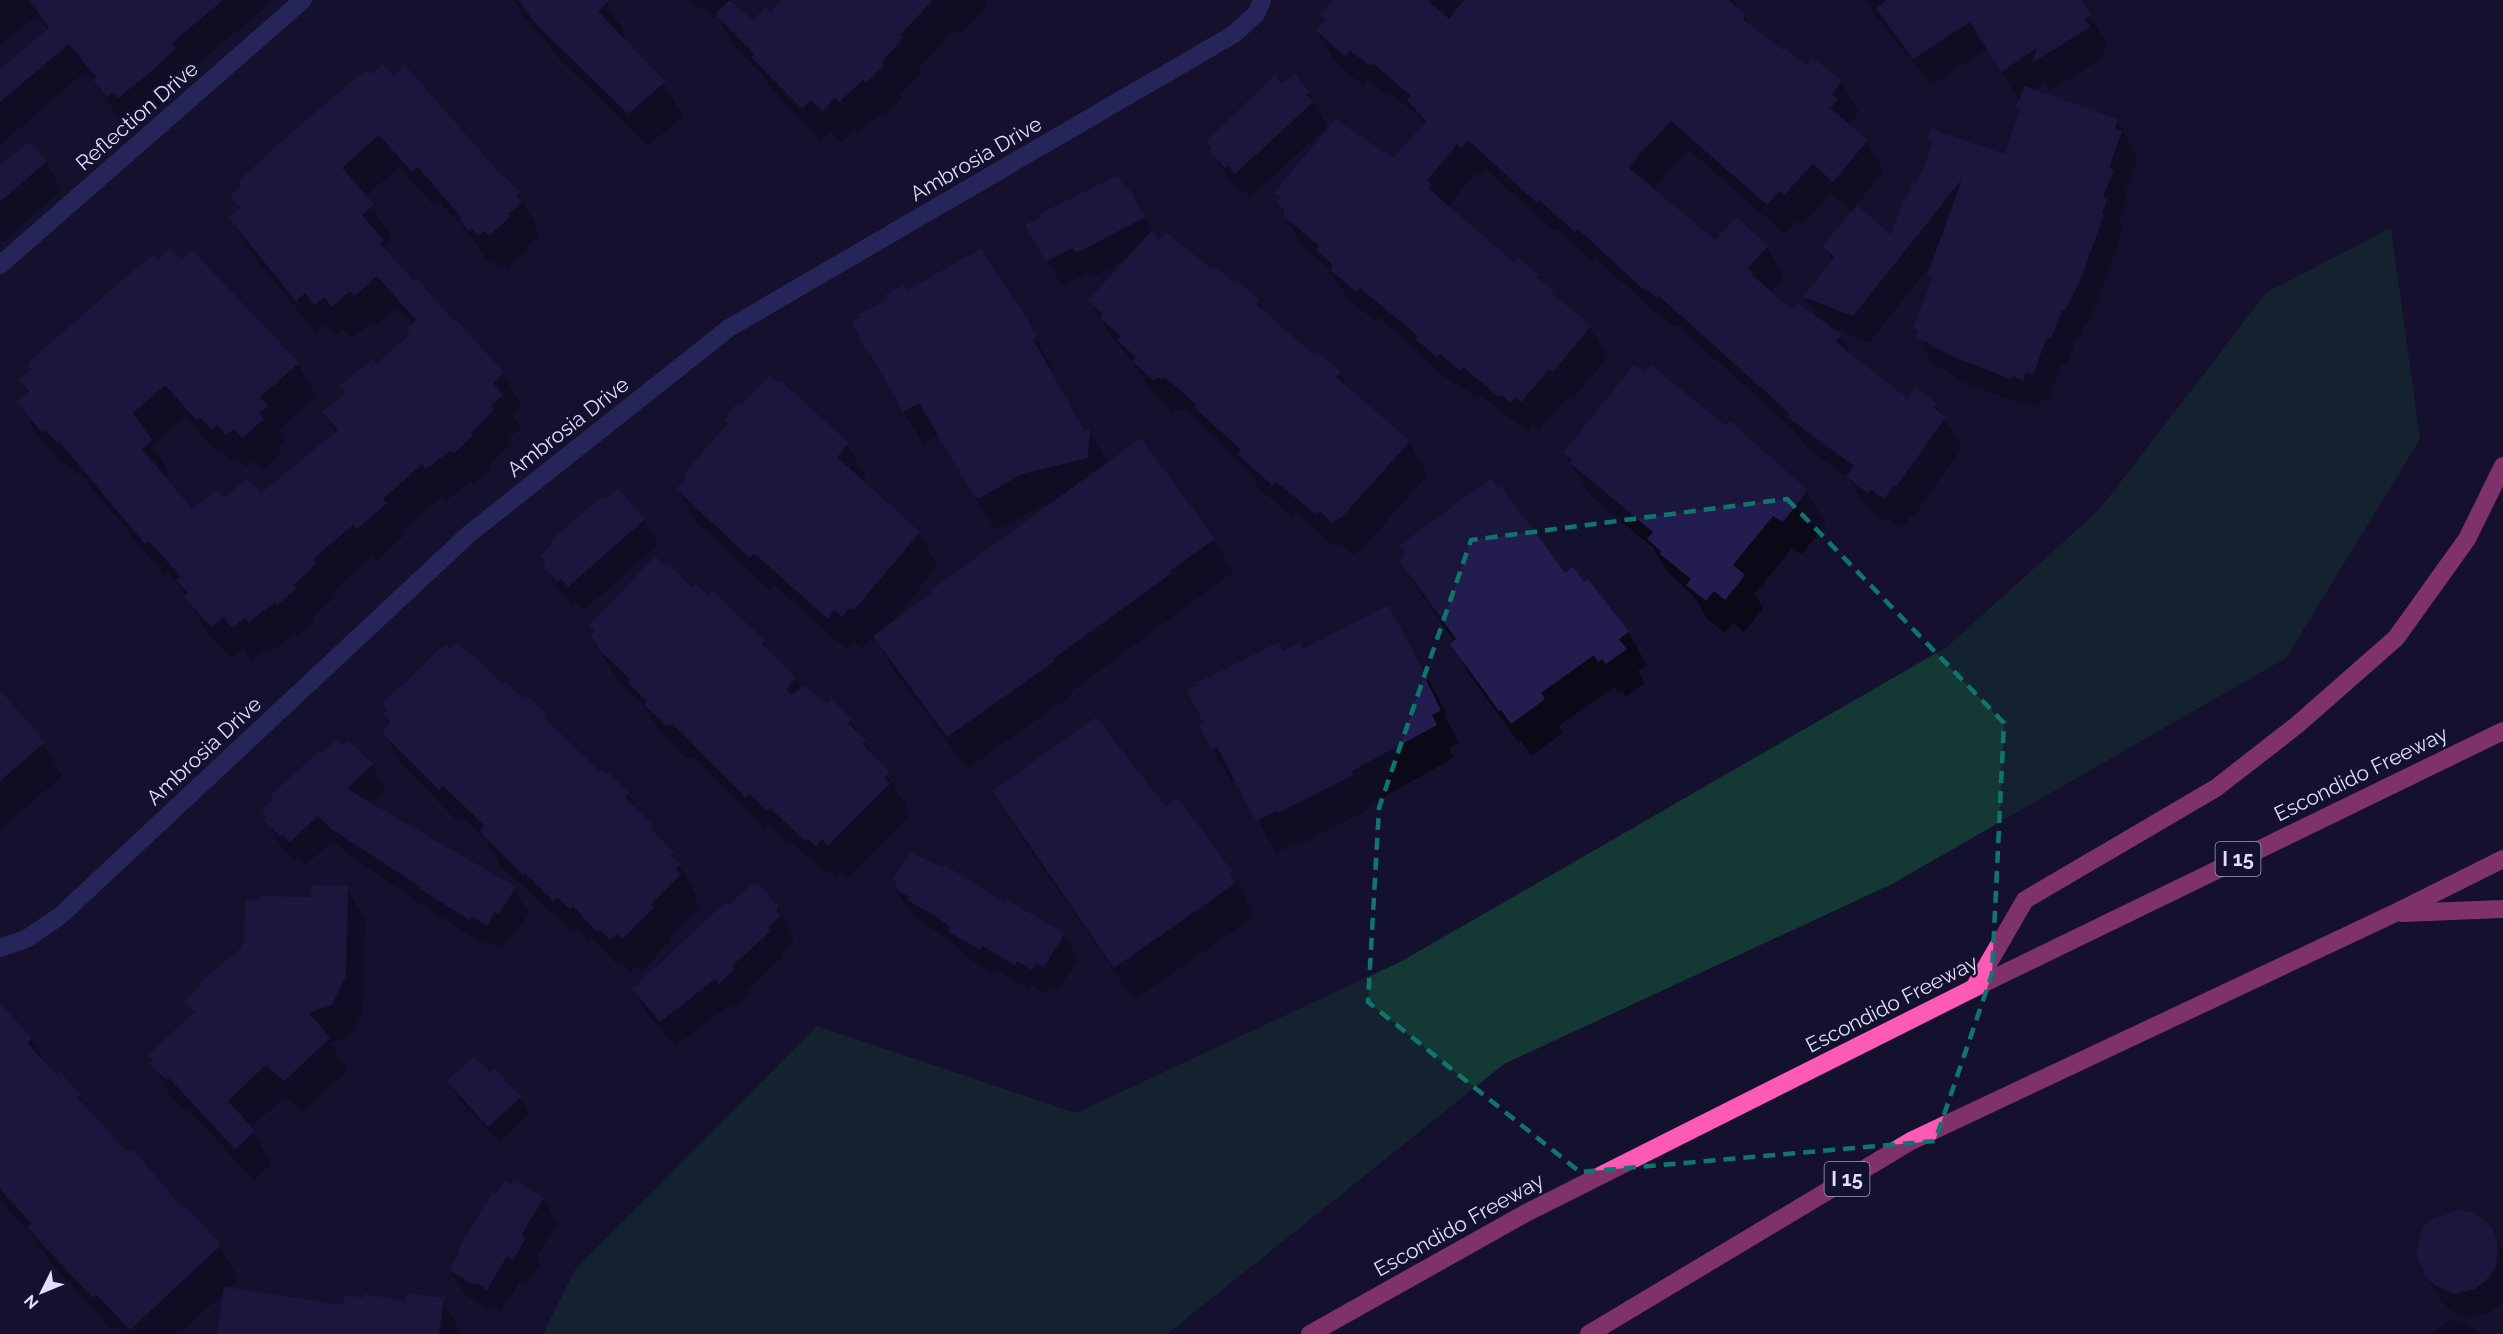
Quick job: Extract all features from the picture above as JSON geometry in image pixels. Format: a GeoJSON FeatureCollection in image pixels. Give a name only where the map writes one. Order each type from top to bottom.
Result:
{"type":"FeatureCollection","features":[{"type":"Feature","properties":{"kind":"highway"},"geometry":{"type":"LineString","coordinates":[[1974,988],[2025,900],[2216,788],[2298,725],[2396,638],[2468,539],[2503,466]]}},
{"type":"Feature","properties":{"kind":"highway","name":"Escondido Freeway"},"geometry":{"type":"LineString","coordinates":[[1310,1334],[1526,1213],[1974,988],[2503,732]]}},
{"type":"Feature","properties":{"kind":"highway","name":"I 15"},"geometry":{"type":"LineString","coordinates":[[1589,1334],[1911,1141],[2393,914],[2503,859]]}},
{"type":"Feature","properties":{"kind":"highway"},"geometry":{"type":"LineString","coordinates":[[2393,914],[2503,909]]}},
{"type":"Feature","properties":{"kind":"street","name":"Reflection Drive"},"geometry":{"type":"LineString","coordinates":[[0,265],[303,0]]}},
{"type":"Feature","properties":{"kind":"street","name":"Ambrosia Drive"},"geometry":{"type":"LineString","coordinates":[[0,948],[26,939],[60,916],[469,534],[729,328],[1234,34],[1256,14],[1263,0]]}},
{"type":"Feature","properties":{"kind":"highlighted area"},"geometry":{"type":"Polygon","coordinates":[[[1787,499],[2004,723],[1992,974],[1935,1141],[1580,1172],[1368,1002],[1379,808],[1471,540],[1787,499]]]}},
{"type":"Feature","properties":{"kind":"green space"},"geometry":{"type":"Polygon","coordinates":[[[2391,228],[2420,439],[2286,658],[1892,884],[1504,1064],[1167,1334],[543,1334],[575,1270],[817,1026],[1076,1113],[1402,961],[1947,647],[2099,510],[2267,292],[2391,228]]]}},
{"type":"Feature","properties":{"kind":"building"},"geometry":{"type":"Polygon","coordinates":[[[29,0],[223,0],[172,43],[176,48],[151,72],[118,98],[113,92],[107,97],[93,81],[97,78],[69,44],[0,102],[0,69],[49,28],[29,0]]]}},
{"type":"Feature","properties":{"kind":"building"},"geometry":{"type":"Polygon","coordinates":[[[518,0],[610,0],[598,11],[665,82],[628,114],[537,25],[518,0]]]}},
{"type":"Feature","properties":{"kind":"building"},"geometry":{"type":"Polygon","coordinates":[[[730,0],[753,20],[765,7],[771,12],[782,0],[933,0],[900,35],[903,38],[882,62],[884,65],[866,83],[863,80],[839,102],[835,98],[822,111],[811,100],[802,109],[751,57],[754,54],[715,14],[730,0]]]}},
{"type":"Feature","properties":{"kind":"building"},"geometry":{"type":"Polygon","coordinates":[[[1332,0],[1427,0],[1449,19],[1464,0],[1728,0],[1746,14],[1743,19],[1783,50],[1785,48],[1806,65],[1812,57],[1842,81],[1832,94],[1838,99],[1830,108],[1868,140],[1833,182],[1813,164],[1784,195],[1779,191],[1767,205],[1671,121],[1628,167],[1715,240],[1737,217],[1768,246],[1748,268],[1753,272],[1751,274],[1792,310],[1798,303],[1842,335],[1836,342],[1898,391],[1908,397],[1915,387],[1937,403],[1934,408],[1946,417],[1896,487],[1894,485],[1884,499],[1870,489],[1868,493],[1846,477],[1854,466],[1787,417],[1790,414],[1659,296],[1656,298],[1644,287],[1643,289],[1578,229],[1575,232],[1539,200],[1537,203],[1468,140],[1461,148],[1457,144],[1427,181],[1432,185],[1429,189],[1514,262],[1518,257],[1539,275],[1537,277],[1554,291],[1552,293],[1591,326],[1553,372],[1549,369],[1521,402],[1515,397],[1510,403],[1501,395],[1499,397],[1463,367],[1460,371],[1440,354],[1437,357],[1415,339],[1418,336],[1360,288],[1357,292],[1330,270],[1333,265],[1316,250],[1319,246],[1284,216],[1284,210],[1276,203],[1280,197],[1274,193],[1335,119],[1393,158],[1426,121],[1407,100],[1411,96],[1373,63],[1371,66],[1350,51],[1345,56],[1315,30],[1326,19],[1320,14],[1332,0]]]}},
{"type":"Feature","properties":{"kind":"building"},"geometry":{"type":"Polygon","coordinates":[[[1887,0],[2082,0],[2092,15],[2085,19],[2090,27],[2032,63],[2037,48],[2001,72],[1970,22],[1913,59],[1876,8],[1887,0]]]}},
{"type":"Feature","properties":{"kind":"building"},"geometry":{"type":"Polygon","coordinates":[[[383,64],[393,75],[405,65],[503,177],[505,176],[520,192],[516,195],[522,202],[508,214],[511,216],[489,236],[484,231],[478,236],[472,229],[469,231],[459,219],[461,217],[418,167],[412,172],[379,135],[342,168],[374,204],[362,215],[384,240],[380,243],[414,281],[416,278],[454,321],[456,319],[504,373],[493,383],[503,395],[491,405],[494,410],[471,433],[473,436],[454,453],[451,450],[426,469],[422,464],[383,499],[387,503],[357,529],[353,525],[313,559],[317,563],[294,585],[297,588],[277,605],[275,602],[249,622],[245,617],[233,628],[223,617],[211,627],[184,597],[188,593],[176,580],[181,577],[149,541],[145,544],[59,441],[57,443],[45,430],[42,433],[16,402],[29,391],[19,380],[31,369],[27,365],[39,353],[142,263],[154,255],[158,259],[171,248],[181,259],[192,250],[299,363],[260,397],[268,406],[259,413],[264,419],[242,438],[234,429],[226,435],[217,425],[211,429],[201,418],[197,421],[165,385],[133,413],[152,440],[142,449],[192,509],[217,490],[224,498],[247,478],[261,493],[338,430],[322,412],[345,393],[339,386],[372,360],[376,364],[410,334],[406,329],[416,320],[377,276],[355,296],[350,291],[332,307],[324,297],[315,305],[305,293],[296,301],[228,217],[240,208],[230,196],[242,185],[238,181],[353,80],[367,70],[371,74],[383,64]]]}},
{"type":"Feature","properties":{"kind":"building"},"geometry":{"type":"Polygon","coordinates":[[[1294,73],[1310,92],[1306,95],[1314,101],[1235,174],[1228,166],[1225,168],[1209,151],[1212,148],[1206,141],[1275,75],[1282,83],[1294,73]]]}},
{"type":"Feature","properties":{"kind":"building"},"geometry":{"type":"Polygon","coordinates":[[[2024,86],[2118,119],[2115,128],[2122,131],[2109,168],[2114,170],[2103,197],[2107,199],[2102,214],[2104,215],[2080,281],[2065,311],[2062,310],[2051,339],[2047,337],[2033,375],[2026,372],[2023,381],[2012,376],[2011,379],[1945,354],[1946,352],[1931,344],[1915,338],[1918,331],[1913,329],[1932,278],[1927,276],[1962,179],[1853,316],[1803,297],[1834,257],[1822,246],[1857,205],[1891,235],[1904,198],[1907,199],[1913,180],[1917,181],[1925,164],[1932,143],[1926,139],[1931,128],[2004,154],[2020,110],[2016,108],[2024,86]]]}},
{"type":"Feature","properties":{"kind":"building"},"geometry":{"type":"Polygon","coordinates":[[[30,142],[47,161],[0,202],[0,164],[30,142]]]}},
{"type":"Feature","properties":{"kind":"building"},"geometry":{"type":"Polygon","coordinates":[[[1118,175],[1125,189],[1128,187],[1145,217],[1083,250],[1075,252],[1072,248],[1046,262],[1025,225],[1041,217],[1039,214],[1118,175]]]}},
{"type":"Feature","properties":{"kind":"building"},"geometry":{"type":"Polygon","coordinates":[[[1152,230],[1158,241],[1166,232],[1213,270],[1216,267],[1236,284],[1238,281],[1259,300],[1256,304],[1315,356],[1318,352],[1341,372],[1336,377],[1410,441],[1343,516],[1332,523],[1320,511],[1318,514],[1313,512],[1276,482],[1273,486],[1237,454],[1241,450],[1194,407],[1196,404],[1165,377],[1162,380],[1157,377],[1154,381],[1132,361],[1136,357],[1117,340],[1121,336],[1100,318],[1103,314],[1088,301],[1152,230]]]}},
{"type":"Feature","properties":{"kind":"building"},"geometry":{"type":"Polygon","coordinates":[[[981,249],[1022,310],[1037,337],[1033,339],[1083,429],[1090,429],[1088,458],[1022,474],[980,498],[975,498],[919,403],[903,412],[870,354],[868,355],[852,322],[861,317],[859,314],[887,299],[885,295],[904,285],[907,290],[981,249]]]}},
{"type":"Feature","properties":{"kind":"building"},"geometry":{"type":"Polygon","coordinates":[[[1634,365],[1644,373],[1651,365],[1726,426],[1730,421],[1808,490],[1783,522],[1773,516],[1733,565],[1745,575],[1725,600],[1714,591],[1706,601],[1686,585],[1691,579],[1660,554],[1661,551],[1647,539],[1653,532],[1570,463],[1572,460],[1563,453],[1634,365]]]}},
{"type":"Feature","properties":{"kind":"building"},"geometry":{"type":"Polygon","coordinates":[[[770,375],[778,382],[780,380],[849,443],[837,457],[920,532],[854,610],[851,607],[842,617],[834,610],[828,619],[754,553],[750,558],[676,489],[687,477],[683,475],[728,423],[724,420],[737,403],[740,406],[770,375]]]}},
{"type":"Feature","properties":{"kind":"building"},"geometry":{"type":"Polygon","coordinates":[[[1141,438],[1215,539],[1053,659],[1055,661],[947,737],[873,636],[933,592],[931,590],[1141,438]]]}},
{"type":"Feature","properties":{"kind":"building"},"geometry":{"type":"Polygon","coordinates":[[[1491,478],[1499,488],[1501,486],[1565,573],[1573,567],[1584,582],[1588,579],[1629,632],[1619,639],[1627,649],[1606,664],[1602,659],[1598,662],[1594,655],[1541,693],[1545,699],[1511,724],[1450,644],[1456,639],[1399,560],[1406,555],[1400,545],[1491,478]]]}},
{"type":"Feature","properties":{"kind":"building"},"geometry":{"type":"Polygon","coordinates":[[[618,488],[645,519],[568,587],[561,579],[557,582],[542,565],[546,562],[540,556],[553,544],[550,541],[602,497],[605,500],[618,488]]]}},
{"type":"Feature","properties":{"kind":"building"},"geometry":{"type":"Polygon","coordinates":[[[655,556],[666,566],[668,564],[693,588],[696,584],[709,596],[713,591],[765,641],[762,644],[796,678],[786,690],[791,695],[805,685],[821,701],[822,699],[827,703],[831,699],[852,719],[848,723],[866,740],[862,744],[890,772],[884,778],[890,783],[828,845],[822,839],[816,846],[808,839],[805,841],[770,808],[767,811],[749,793],[745,797],[673,724],[667,726],[644,705],[647,701],[628,683],[631,680],[598,649],[598,644],[590,636],[595,631],[589,626],[655,556]]]}},
{"type":"Feature","properties":{"kind":"building"},"geometry":{"type":"Polygon","coordinates":[[[1388,605],[1428,679],[1426,680],[1441,710],[1432,715],[1437,725],[1352,771],[1353,775],[1278,813],[1276,811],[1256,821],[1217,747],[1212,750],[1199,725],[1203,722],[1187,691],[1198,685],[1196,683],[1279,642],[1283,651],[1300,642],[1303,649],[1388,605]]]}},
{"type":"Feature","properties":{"kind":"building"},"geometry":{"type":"Polygon","coordinates":[[[457,643],[476,658],[502,685],[506,681],[524,699],[527,695],[548,716],[545,718],[600,772],[602,770],[606,774],[608,772],[629,793],[625,797],[654,826],[651,829],[674,853],[671,855],[680,864],[675,869],[681,874],[651,904],[654,907],[623,939],[617,934],[610,940],[602,932],[596,931],[573,906],[570,909],[557,897],[553,901],[480,832],[484,825],[443,786],[439,790],[382,733],[390,722],[383,715],[387,710],[382,704],[445,644],[451,649],[457,643]]]}},
{"type":"Feature","properties":{"kind":"building"},"geometry":{"type":"Polygon","coordinates":[[[0,690],[45,742],[0,781],[0,690]]]}},
{"type":"Feature","properties":{"kind":"building"},"geometry":{"type":"Polygon","coordinates":[[[1096,717],[1166,807],[1178,798],[1233,872],[1230,874],[1236,883],[1114,968],[992,791],[1096,717]]]}},
{"type":"Feature","properties":{"kind":"building"},"geometry":{"type":"Polygon","coordinates":[[[336,740],[342,746],[348,740],[373,764],[347,789],[516,887],[499,914],[495,912],[487,926],[472,916],[470,920],[418,888],[422,888],[330,828],[318,816],[290,842],[282,834],[280,837],[263,819],[266,816],[261,811],[273,799],[270,796],[317,753],[323,752],[336,740]]]}},
{"type":"Feature","properties":{"kind":"building"},"geometry":{"type":"Polygon","coordinates":[[[910,852],[943,868],[945,865],[1005,903],[1007,900],[1065,933],[1044,967],[1036,963],[1032,970],[1017,961],[1015,965],[982,946],[980,950],[949,932],[951,928],[937,917],[907,900],[909,897],[894,888],[897,882],[893,879],[910,852]]]}},
{"type":"Feature","properties":{"kind":"building"},"geometry":{"type":"Polygon","coordinates":[[[758,883],[779,907],[776,910],[781,916],[768,928],[771,931],[732,966],[735,969],[719,984],[715,979],[660,1022],[632,989],[726,902],[729,905],[752,884],[754,886],[758,883]]]}},
{"type":"Feature","properties":{"kind":"building"},"geometry":{"type":"Polygon","coordinates":[[[311,885],[348,886],[346,976],[332,1005],[309,1013],[330,1038],[284,1081],[266,1065],[228,1101],[255,1131],[235,1149],[169,1078],[166,1080],[149,1063],[153,1060],[148,1055],[194,1012],[184,1001],[200,986],[198,984],[240,949],[244,940],[245,900],[262,900],[262,896],[310,897],[311,885]]]}},
{"type":"Feature","properties":{"kind":"building"},"geometry":{"type":"Polygon","coordinates":[[[0,1003],[32,1038],[27,1043],[57,1075],[60,1072],[80,1094],[78,1098],[126,1151],[133,1150],[183,1208],[185,1206],[221,1245],[130,1330],[96,1294],[93,1298],[43,1245],[27,1227],[31,1223],[0,1189],[0,1003]]]}},
{"type":"Feature","properties":{"kind":"building"},"geometry":{"type":"Polygon","coordinates":[[[474,1056],[489,1072],[494,1068],[521,1097],[488,1127],[447,1081],[474,1056]]]}},
{"type":"Feature","properties":{"kind":"building"},"geometry":{"type":"Polygon","coordinates":[[[514,1179],[544,1198],[521,1235],[526,1238],[513,1260],[507,1256],[487,1290],[477,1283],[475,1286],[449,1270],[460,1252],[457,1251],[492,1193],[496,1195],[505,1180],[511,1184],[514,1179]]]}},
{"type":"Feature","properties":{"kind":"building"},"geometry":{"type":"Polygon","coordinates":[[[2457,1210],[2470,1212],[2492,1228],[2497,1241],[2498,1255],[2495,1269],[2486,1280],[2475,1289],[2454,1294],[2434,1285],[2425,1276],[2416,1252],[2423,1227],[2433,1218],[2457,1210]]]}},
{"type":"Feature","properties":{"kind":"building"},"geometry":{"type":"Polygon","coordinates":[[[224,1287],[343,1305],[345,1295],[363,1298],[364,1294],[406,1301],[407,1293],[444,1298],[439,1334],[217,1334],[224,1287]]]}}]}
